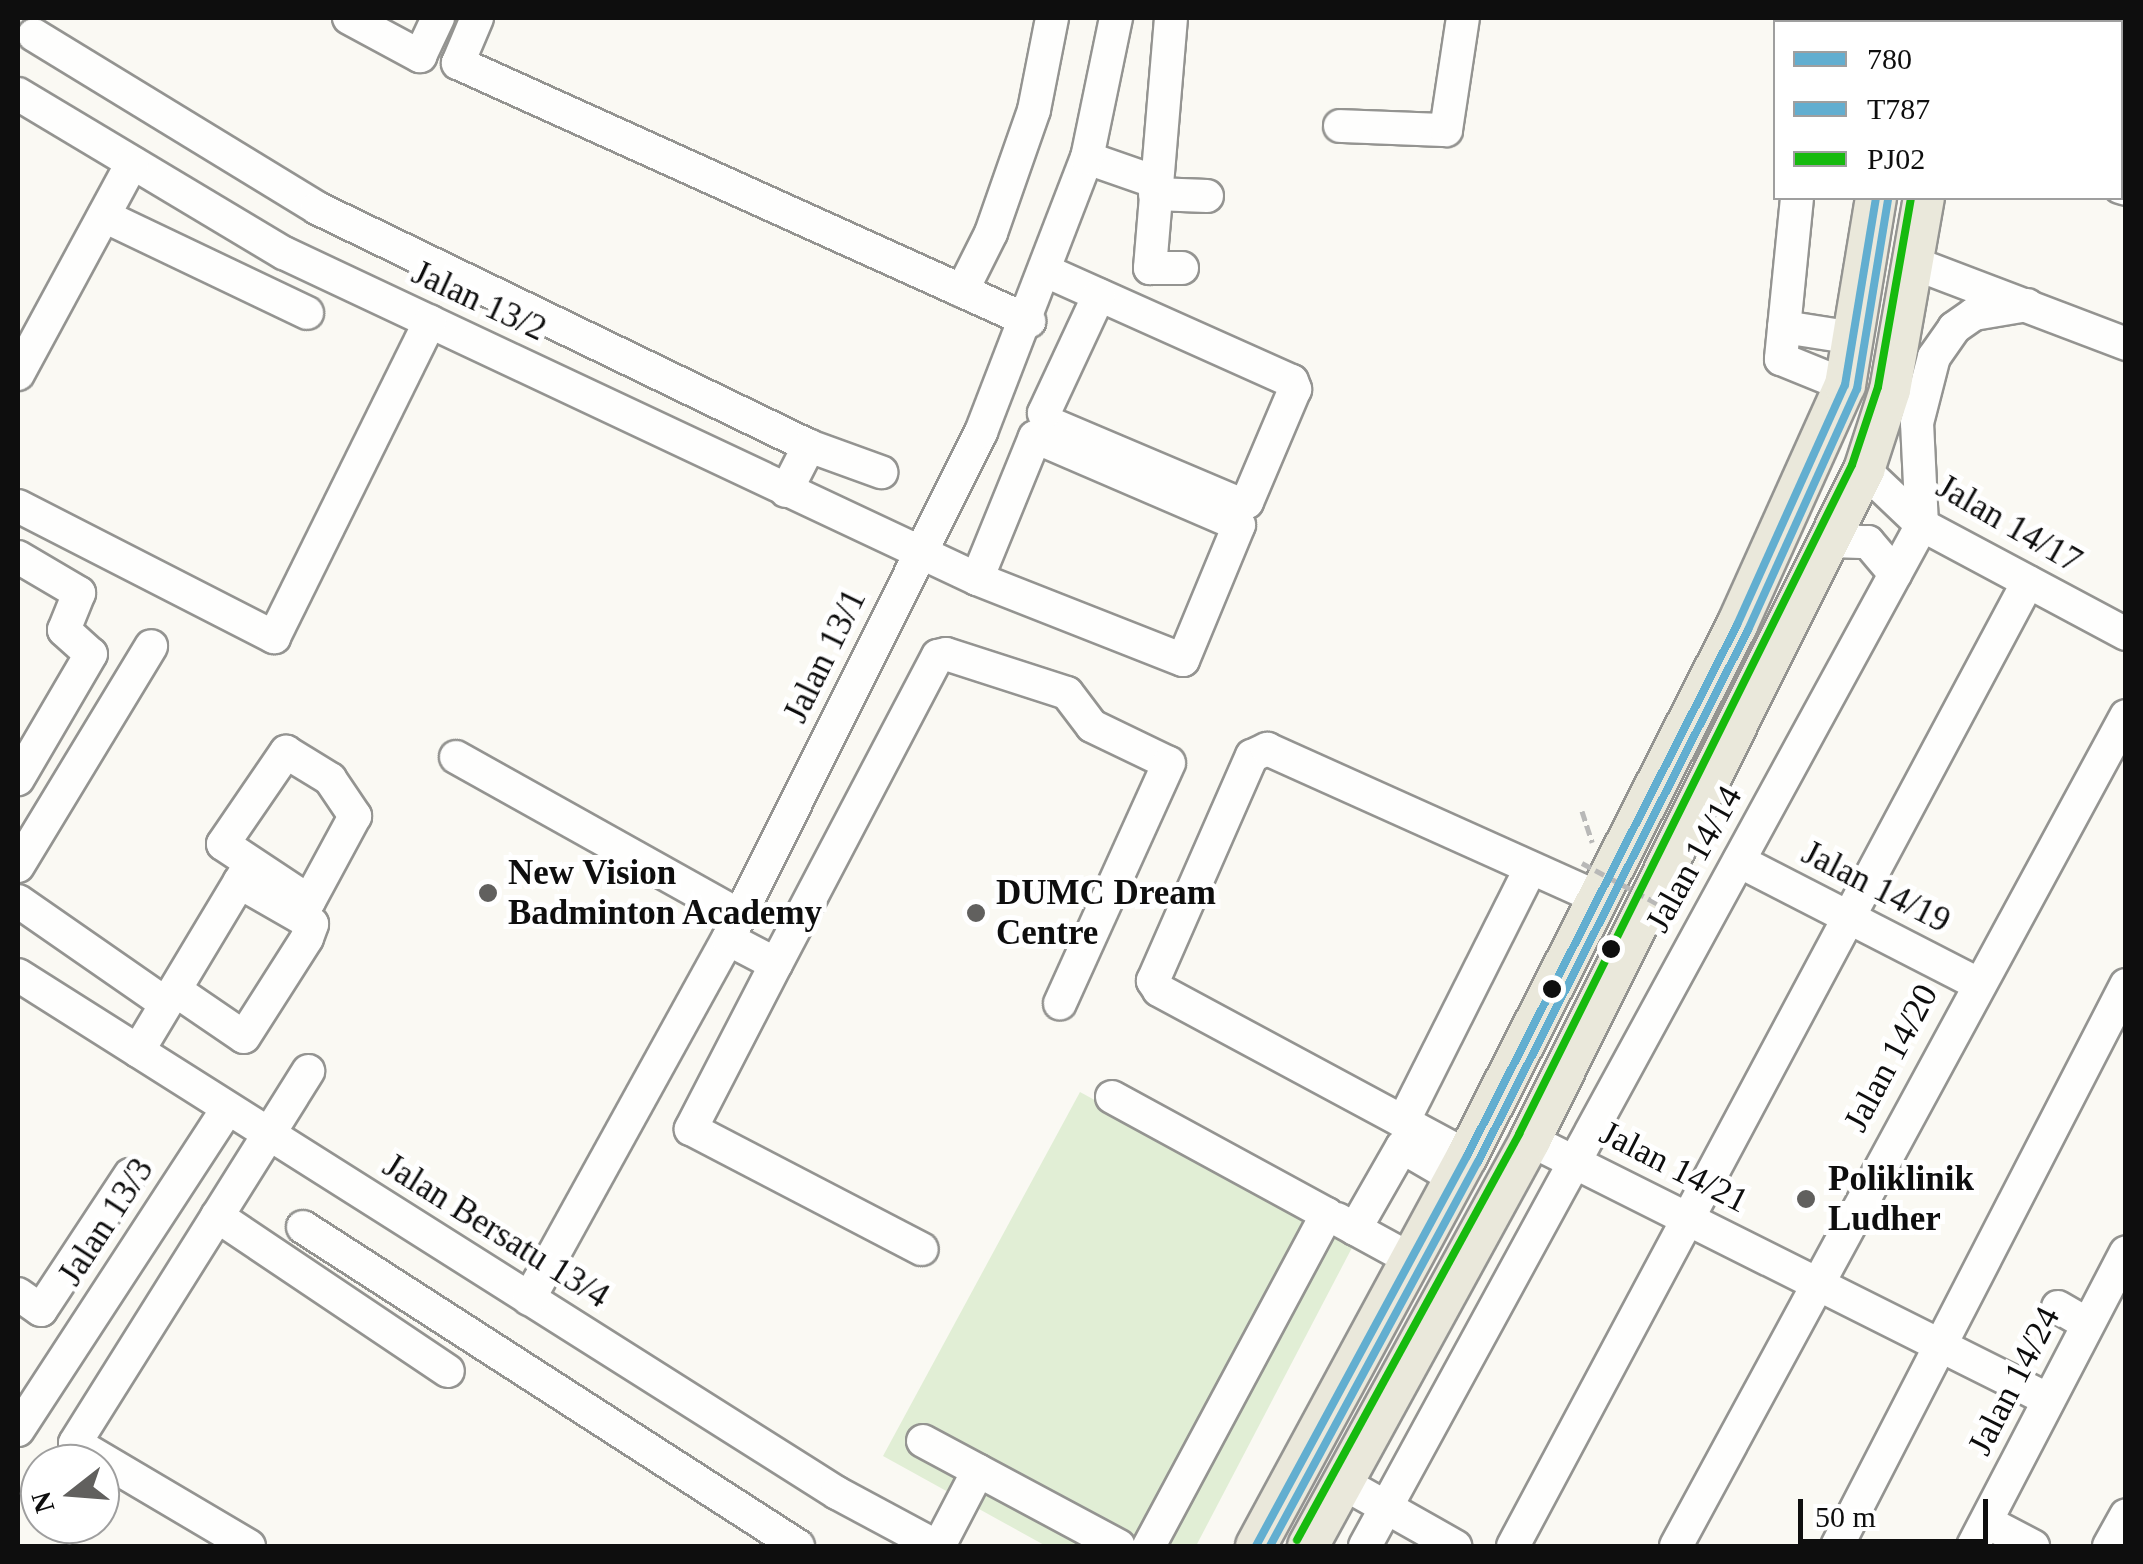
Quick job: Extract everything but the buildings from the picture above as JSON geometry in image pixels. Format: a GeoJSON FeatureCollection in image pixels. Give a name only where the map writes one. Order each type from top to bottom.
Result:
{"type":"FeatureCollection","features":[{"type":"Feature","properties":{"kind":"main road"},"geometry":{"type":"LineString","coordinates":[[1256,1546],[1461,1168],[1591,881],[1737,626],[1845,384],[1876,200]]}},
{"type":"Feature","properties":{"kind":"main road"},"geometry":{"type":"LineString","coordinates":[[1308,1546],[1530,1140],[1832,541],[1864,470],[1890,390],[1924,200]]}},
{"type":"Feature","properties":{"kind":"street"},"geometry":{"type":"LineString","coordinates":[[349,18],[420,56],[438,18]]}},
{"type":"Feature","properties":{"kind":"street"},"geometry":{"type":"LineString","coordinates":[[477,18],[458,63],[1029,321]]}},
{"type":"Feature","properties":{"kind":"street"},"geometry":{"type":"LineString","coordinates":[[962,291],[991,233],[1034,110],[1052,18]]}},
{"type":"Feature","properties":{"kind":"street","name":"Jalan 13/1"},"geometry":{"type":"LineString","coordinates":[[529,1299],[734,928],[981,432],[1048,272],[1087,158],[1116,18]]}},
{"type":"Feature","properties":{"kind":"street"},"geometry":{"type":"LineString","coordinates":[[1171,18],[1150,268],[1182,268]]}},
{"type":"Feature","properties":{"kind":"street"},"geometry":{"type":"LineString","coordinates":[[1340,126],[1446,130],[1463,18]]}},
{"type":"Feature","properties":{"kind":"street"},"geometry":{"type":"LineString","coordinates":[[34,34],[207,144],[348,222],[809,446],[881,472]]}},
{"type":"Feature","properties":{"kind":"street","name":"Jalan 13/2"},"geometry":{"type":"LineString","coordinates":[[18,94],[329,274],[920,555],[1182,660],[1240,524],[1035,437],[1029,452]]}},
{"type":"Feature","properties":{"kind":"street"},"geometry":{"type":"LineString","coordinates":[[1087,158],[1156,188],[1207,196]]}},
{"type":"Feature","properties":{"kind":"street"},"geometry":{"type":"LineString","coordinates":[[18,374],[132,162]]}},
{"type":"Feature","properties":{"kind":"street"},"geometry":{"type":"LineString","coordinates":[[1782,343],[1797,200]]}},
{"type":"Feature","properties":{"kind":"street"},"geometry":{"type":"LineString","coordinates":[[104,216],[307,313]]}},
{"type":"Feature","properties":{"kind":"street"},"geometry":{"type":"LineString","coordinates":[[329,274],[348,222]]}},
{"type":"Feature","properties":{"kind":"street"},"geometry":{"type":"LineString","coordinates":[[1913,263],[2126,344]]}},
{"type":"Feature","properties":{"kind":"street"},"geometry":{"type":"LineString","coordinates":[[1048,272],[1292,380],[1295,389],[1247,502],[1240,504],[1048,423],[1044,413],[1099,296]]}},
{"type":"Feature","properties":{"kind":"street"},"geometry":{"type":"LineString","coordinates":[[1922,525],[1917,423],[1934,357],[1954,328],[1974,314],[2027,305]]}},
{"type":"Feature","properties":{"kind":"street"},"geometry":{"type":"LineString","coordinates":[[18,506],[274,637],[430,322]]}},
{"type":"Feature","properties":{"kind":"street"},"geometry":{"type":"LineString","coordinates":[[1782,343],[1854,338]]}},
{"type":"Feature","properties":{"kind":"street"},"geometry":{"type":"LineString","coordinates":[[1782,343],[1845,384]]}},
{"type":"Feature","properties":{"kind":"street"},"geometry":{"type":"LineString","coordinates":[[977,579],[1029,452],[981,432]]}},
{"type":"Feature","properties":{"kind":"street"},"geometry":{"type":"LineString","coordinates":[[786,492],[809,446]]}},
{"type":"Feature","properties":{"kind":"street","name":"Jalan 14/17"},"geometry":{"type":"LineString","coordinates":[[1864,470],[1922,525],[2126,634]]}},
{"type":"Feature","properties":{"kind":"street","name":"Jalan 14/14"},"geometry":{"type":"LineString","coordinates":[[1365,1546],[1922,525]]}},
{"type":"Feature","properties":{"kind":"street"},"geometry":{"type":"LineString","coordinates":[[1832,541],[1868,542],[1895,574]]}},
{"type":"Feature","properties":{"kind":"street"},"geometry":{"type":"LineString","coordinates":[[18,557],[78,593],[64,630],[92,654],[18,780]]}},
{"type":"Feature","properties":{"kind":"street"},"geometry":{"type":"LineString","coordinates":[[1514,1546],[2028,582]]}},
{"type":"Feature","properties":{"kind":"street"},"geometry":{"type":"LineString","coordinates":[[18,866],[151,646]]}},
{"type":"Feature","properties":{"kind":"street"},"geometry":{"type":"LineString","coordinates":[[922,1249],[692,1129],[938,656],[946,654],[1067,693],[1092,726],[1169,763],[1060,1004]]}},
{"type":"Feature","properties":{"kind":"street","name":"Jalan 14/20"},"geometry":{"type":"LineString","coordinates":[[1676,1546],[1976,983],[2126,716]]}},
{"type":"Feature","properties":{"kind":"street"},"geometry":{"type":"LineString","coordinates":[[1461,1168],[1403,1122],[1159,990],[1153,981],[1252,756],[1267,749],[1530,868],[1591,881]]}},
{"type":"Feature","properties":{"kind":"street"},"geometry":{"type":"LineString","coordinates":[[456,757],[734,928],[776,964]]}},
{"type":"Feature","properties":{"kind":"street","name":"Jalan 14/19"},"geometry":{"type":"LineString","coordinates":[[1738,861],[1976,983]]}},
{"type":"Feature","properties":{"kind":"street"},"geometry":{"type":"LineString","coordinates":[[1403,1122],[1530,868]]}},
{"type":"Feature","properties":{"kind":"street"},"geometry":{"type":"LineString","coordinates":[[18,901],[171,997],[244,1037],[312,924],[245,872],[171,997],[138,1052]]}},
{"type":"Feature","properties":{"kind":"street","name":"Jalan Bersatu 13/4"},"geometry":{"type":"LineString","coordinates":[[18,975],[836,1493],[938,1546]]}},
{"type":"Feature","properties":{"kind":"street"},"geometry":{"type":"LineString","coordinates":[[1838,1546],[1958,1344],[2126,985]]}},
{"type":"Feature","properties":{"kind":"street"},"geometry":{"type":"LineString","coordinates":[[249,1546],[75,1443],[308,1071]]}},
{"type":"Feature","properties":{"kind":"street"},"geometry":{"type":"LineString","coordinates":[[1112,1098],[1412,1260]]}},
{"type":"Feature","properties":{"kind":"street","name":"Jalan 13/3"},"geometry":{"type":"LineString","coordinates":[[18,1430],[228,1108]]}},
{"type":"Feature","properties":{"kind":"street","name":"Jalan 14/21"},"geometry":{"type":"LineString","coordinates":[[1530,1140],[1817,1284],[1958,1344],[2050,1400]]}},
{"type":"Feature","properties":{"kind":"street"},"geometry":{"type":"LineString","coordinates":[[1150,1546],[1341,1221],[1402,1147],[1461,1168]]}},
{"type":"Feature","properties":{"kind":"street"},"geometry":{"type":"LineString","coordinates":[[18,1294],[42,1310],[130,1175]]}},
{"type":"Feature","properties":{"kind":"street"},"geometry":{"type":"LineString","coordinates":[[218,1216],[448,1371]]}},
{"type":"Feature","properties":{"kind":"street"},"geometry":{"type":"LineString","coordinates":[[303,1227],[798,1546]]}},
{"type":"Feature","properties":{"kind":"street","name":"Jalan 14/24"},"geometry":{"type":"LineString","coordinates":[[1980,1534],[2088,1324],[2115,1298],[2126,1252]]}},
{"type":"Feature","properties":{"kind":"street"},"geometry":{"type":"LineString","coordinates":[[2058,1307],[2088,1324]]}},
{"type":"Feature","properties":{"kind":"street"},"geometry":{"type":"LineString","coordinates":[[923,1441],[1119,1546]]}},
{"type":"Feature","properties":{"kind":"street"},"geometry":{"type":"LineString","coordinates":[[938,1546],[978,1471]]}},
{"type":"Feature","properties":{"kind":"street"},"geometry":{"type":"LineString","coordinates":[[1343,1483],[1455,1546]]}},
{"type":"Feature","properties":{"kind":"street"},"geometry":{"type":"LineString","coordinates":[[2109,1546],[2126,1515]]}},
{"type":"Feature","properties":{"kind":"street"},"geometry":{"type":"LineString","coordinates":[[1980,1534],[2033,1546]]}},
{"type":"Feature","properties":{"kind":"path"},"geometry":{"type":"LineString","coordinates":[[1582,811],[1592,842]]}},
{"type":"Feature","properties":{"kind":"path"},"geometry":{"type":"LineString","coordinates":[[1591,881],[1675,913]]}},
{"type":"Feature","properties":{"kind":"green space"},"geometry":{"type":"Polygon","coordinates":[[[1995,18],[2079,18],[2078,20],[1995,18]]]}},
{"type":"Feature","properties":{"kind":"green space"},"geometry":{"type":"Polygon","coordinates":[[[1080,1092],[1355,1242],[1196,1546],[1046,1546],[883,1456],[1080,1092]]]}},
{"type":"Feature","properties":{"kind":"transit line","name":"780"},"geometry":{"type":"LineString","coordinates":[[1256,1546],[1467,1156],[1737,625],[1845,385],[1876,200]]}},
{"type":"Feature","properties":{"kind":"transit line","name":"T787"},"geometry":{"type":"LineString","coordinates":[[1270,1546],[1478,1162],[1748,630],[1857,389],[1888,200]]}},
{"type":"Feature","properties":{"kind":"transit line","name":"PJ02"},"geometry":{"type":"LineString","coordinates":[[1297,1540],[1519,1134],[1852,465],[1878,387],[1911,200]]}},
{"type":"Feature","properties":{"kind":"place","name":"New Vision Badminton Academy"},"geometry":{"type":"Point","coordinates":[488,893]}},
{"type":"Feature","properties":{"kind":"place","name":"DUMC Dream Centre"},"geometry":{"type":"Point","coordinates":[976,913]}},
{"type":"Feature","properties":{"kind":"place","name":"Poliklinik Ludher"},"geometry":{"type":"Point","coordinates":[1806,1199]}}]}
